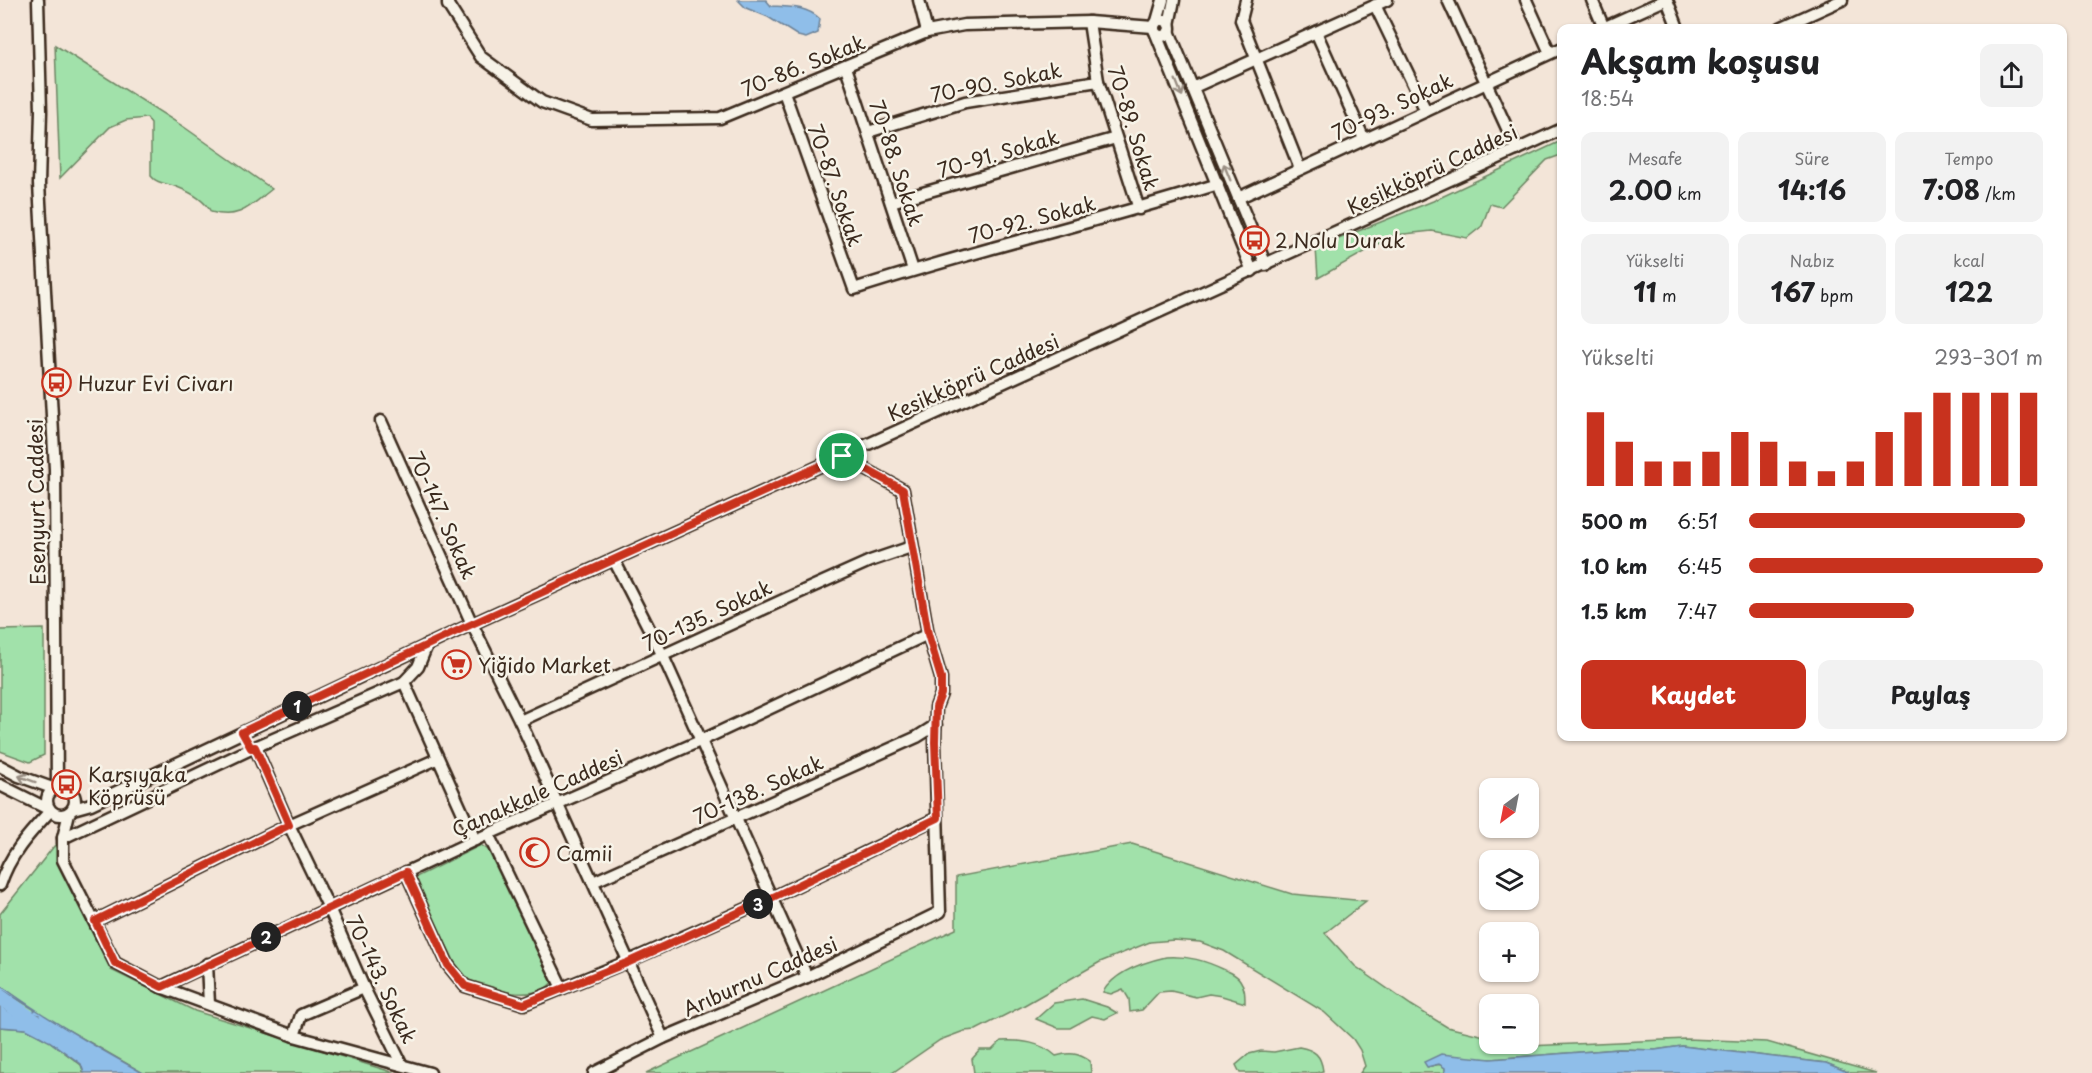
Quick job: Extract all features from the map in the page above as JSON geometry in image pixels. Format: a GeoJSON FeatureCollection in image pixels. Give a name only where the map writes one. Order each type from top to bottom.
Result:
{"type":"FeatureCollection","features":[{"type":"Feature","properties":{"kind":"street","name":"Esenyurt Caddesi"},"geometry":{"type":"LineString","coordinates":[[38,0],[41,111],[39,184],[55,469],[56,788]]}},
{"type":"Feature","properties":{"kind":"street"},"geometry":{"type":"LineString","coordinates":[[919,0],[927,32]]}},
{"type":"Feature","properties":{"kind":"street"},"geometry":{"type":"LineString","coordinates":[[1163,0],[1155,27],[1252,271]]}},
{"type":"Feature","properties":{"kind":"street"},"geometry":{"type":"LineString","coordinates":[[1174,0],[1169,28],[1266,265]]}},
{"type":"Feature","properties":{"kind":"street"},"geometry":{"type":"LineString","coordinates":[[1246,0],[1241,20],[1300,169]]}},
{"type":"Feature","properties":{"kind":"street"},"geometry":{"type":"LineString","coordinates":[[1192,88],[1387,0]]}},
{"type":"Feature","properties":{"kind":"street"},"geometry":{"type":"LineString","coordinates":[[1448,0],[1517,150]]}},
{"type":"Feature","properties":{"kind":"street"},"geometry":{"type":"LineString","coordinates":[[1526,0],[1550,53]]}},
{"type":"Feature","properties":{"kind":"street"},"geometry":{"type":"LineString","coordinates":[[1592,0],[1602,24]]}},
{"type":"Feature","properties":{"kind":"street"},"geometry":{"type":"LineString","coordinates":[[1613,24],[1666,0],[1676,24]]}},
{"type":"Feature","properties":{"kind":"street"},"geometry":{"type":"LineString","coordinates":[[1789,24],[1842,0]]}},
{"type":"Feature","properties":{"kind":"street","name":"70-86. Sokak"},"geometry":{"type":"LineString","coordinates":[[446,2],[481,57],[542,102],[591,120],[720,118],[927,32],[964,25],[1089,22],[1155,27],[1165,36],[1169,28]]}},
{"type":"Feature","properties":{"kind":"street"},"geometry":{"type":"LineString","coordinates":[[1376,5],[1426,111]]}},
{"type":"Feature","properties":{"kind":"street","name":"70-89. Sokak"},"geometry":{"type":"LineString","coordinates":[[1089,22],[1098,81],[1139,209]]}},
{"type":"Feature","properties":{"kind":"street"},"geometry":{"type":"LineString","coordinates":[[1316,32],[1364,140]]}},
{"type":"Feature","properties":{"kind":"street","name":"70-93. Sokak"},"geometry":{"type":"LineString","coordinates":[[1238,198],[1557,50]]}},
{"type":"Feature","properties":{"kind":"street","name":"70-88. Sokak"},"geometry":{"type":"LineString","coordinates":[[846,67],[913,270]]}},
{"type":"Feature","properties":{"kind":"street","name":"70-90. Sokak"},"geometry":{"type":"LineString","coordinates":[[868,132],[965,102],[1098,81]]}},
{"type":"Feature","properties":{"kind":"street","name":"70-87. Sokak"},"geometry":{"type":"LineString","coordinates":[[784,92],[854,289]]}},
{"type":"Feature","properties":{"kind":"street","name":"Kesikköprü Caddesi"},"geometry":{"type":"LineString","coordinates":[[71,811],[91,804],[472,624],[1557,131]]}},
{"type":"Feature","properties":{"kind":"street","name":"70-91. Sokak"},"geometry":{"type":"LineString","coordinates":[[891,202],[1116,138]]}},
{"type":"Feature","properties":{"kind":"street","name":"70-92. Sokak"},"geometry":{"type":"LineString","coordinates":[[854,289],[913,270],[1139,209],[1218,184]]}},
{"type":"Feature","properties":{"kind":"street","name":"70-147. Sokak"},"geometry":{"type":"LineString","coordinates":[[381,421],[663,1038]]}},
{"type":"Feature","properties":{"kind":"street"},"geometry":{"type":"LineString","coordinates":[[406,872],[448,965],[465,986],[524,1004],[629,962],[771,898],[938,818],[936,707],[941,694],[941,678],[928,634],[911,547],[903,490],[842,456]]}},
{"type":"Feature","properties":{"kind":"street","name":"70-135. Sokak"},"geometry":{"type":"LineString","coordinates":[[520,721],[870,561],[911,547]]}},
{"type":"Feature","properties":{"kind":"street"},"geometry":{"type":"LineString","coordinates":[[614,560],[663,656],[807,977]]}},
{"type":"Feature","properties":{"kind":"street","name":"Çanakkale Caddesi"},"geometry":{"type":"LineString","coordinates":[[162,987],[488,834],[700,741],[928,634]]}},
{"type":"Feature","properties":{"kind":"street"},"geometry":{"type":"LineString","coordinates":[[63,838],[256,746],[404,682],[418,667],[427,645]]}},
{"type":"Feature","properties":{"kind":"street"},"geometry":{"type":"LineString","coordinates":[[404,682],[475,840]]}},
{"type":"Feature","properties":{"kind":"street","name":"70-138. Sokak"},"geometry":{"type":"LineString","coordinates":[[593,882],[917,737],[936,725]]}},
{"type":"Feature","properties":{"kind":"street"},"geometry":{"type":"LineString","coordinates":[[255,726],[256,746]]}},
{"type":"Feature","properties":{"kind":"street"},"geometry":{"type":"LineString","coordinates":[[242,732],[256,746]]}},
{"type":"Feature","properties":{"kind":"street","name":"70-143. Sokak"},"geometry":{"type":"LineString","coordinates":[[256,746],[289,825],[402,1065]]}},
{"type":"Feature","properties":{"kind":"street"},"geometry":{"type":"LineString","coordinates":[[95,921],[289,825],[437,759]]}},
{"type":"Feature","properties":{"kind":"street"},"geometry":{"type":"LineString","coordinates":[[0,766],[19,776],[71,791],[75,801],[63,838],[63,860],[115,963],[162,987],[294,1036],[430,1073]]}},
{"type":"Feature","properties":{"kind":"street"},"geometry":{"type":"LineString","coordinates":[[0,785],[59,815],[71,811]]}},
{"type":"Feature","properties":{"kind":"street"},"geometry":{"type":"LineString","coordinates":[[50,810],[47,799],[50,792],[56,788]]}},
{"type":"Feature","properties":{"kind":"street"},"geometry":{"type":"LineString","coordinates":[[0,885],[22,840],[50,810]]}},
{"type":"Feature","properties":{"kind":"street","name":"Arıburnu Caddesi"},"geometry":{"type":"LineString","coordinates":[[594,1073],[663,1038],[807,977],[940,912],[938,818]]}},
{"type":"Feature","properties":{"kind":"street"},"geometry":{"type":"LineString","coordinates":[[488,834],[562,988]]}},
{"type":"Feature","properties":{"kind":"street"},"geometry":{"type":"LineString","coordinates":[[207,964],[209,1004]]}},
{"type":"Feature","properties":{"kind":"street"},"geometry":{"type":"LineString","coordinates":[[294,1036],[302,1016],[364,988]]}},
{"type":"Feature","properties":{"kind":"green space"},"geometry":{"type":"Polygon","coordinates":[[[55,45],[184,127],[272,189],[251,206],[237,213],[211,212],[205,203],[192,194],[153,179],[151,176],[151,124],[147,118],[126,120],[110,127],[60,178],[55,45]]]}},
{"type":"Feature","properties":{"kind":"green space"},"geometry":{"type":"Polygon","coordinates":[[[1557,143],[1557,156],[1547,160],[1501,207],[1490,204],[1482,226],[1467,238],[1432,231],[1395,235],[1318,278],[1316,248],[1433,201],[1557,143]]]}},
{"type":"Feature","properties":{"kind":"green space"},"geometry":{"type":"Polygon","coordinates":[[[44,629],[44,755],[30,762],[0,751],[0,630],[44,629]]]}},
{"type":"Feature","properties":{"kind":"green space"},"geometry":{"type":"Polygon","coordinates":[[[1132,844],[1292,894],[1366,901],[1325,933],[1355,966],[1411,1005],[1447,1027],[1479,1035],[1479,1054],[1539,1054],[1539,1046],[1686,1039],[1767,1042],[1876,1073],[1850,1073],[1826,1063],[1682,1046],[1655,1050],[1619,1049],[1491,1059],[1468,1058],[1439,1064],[1445,1068],[1445,1073],[1360,1073],[1365,1066],[1360,1050],[1353,1039],[1324,1012],[1224,951],[1200,942],[1174,940],[1150,942],[1100,962],[976,1030],[964,1031],[940,1040],[892,1073],[646,1073],[956,929],[956,877],[1132,844]]]}},
{"type":"Feature","properties":{"kind":"green space"},"geometry":{"type":"Polygon","coordinates":[[[55,845],[111,970],[195,1011],[395,1073],[143,1073],[35,1011],[39,1015],[36,1025],[6,1010],[0,1004],[0,994],[4,991],[26,1004],[0,985],[0,914],[55,845]]]}},
{"type":"Feature","properties":{"kind":"green space"},"geometry":{"type":"Polygon","coordinates":[[[481,845],[494,854],[553,981],[546,988],[536,992],[513,993],[488,988],[466,978],[459,971],[414,878],[481,845]]]}},
{"type":"Feature","properties":{"kind":"green space"},"geometry":{"type":"Polygon","coordinates":[[[1166,957],[1196,959],[1233,974],[1243,985],[1245,1003],[1222,996],[1209,994],[1196,997],[1171,991],[1159,992],[1142,1010],[1130,1012],[1129,999],[1123,989],[1111,994],[1103,992],[1122,973],[1166,957]]]}},
{"type":"Feature","properties":{"kind":"green space"},"geometry":{"type":"Polygon","coordinates":[[[1082,999],[1107,1007],[1117,1013],[1105,1019],[1092,1016],[1070,1028],[1058,1028],[1036,1019],[1054,1003],[1082,999]]]}},
{"type":"Feature","properties":{"kind":"green space"},"geometry":{"type":"Polygon","coordinates":[[[0,1027],[26,1029],[49,1041],[81,1065],[84,1073],[0,1073],[0,1027]]]}},
{"type":"Feature","properties":{"kind":"green space"},"geometry":{"type":"Polygon","coordinates":[[[1001,1041],[1030,1043],[1056,1056],[1070,1054],[1082,1056],[1090,1061],[1091,1073],[974,1073],[972,1059],[980,1050],[992,1050],[1001,1041]]]}},
{"type":"Feature","properties":{"kind":"green space"},"geometry":{"type":"Polygon","coordinates":[[[1299,1047],[1316,1054],[1321,1061],[1323,1071],[1316,1073],[1240,1073],[1236,1065],[1249,1054],[1299,1047]]]}},
{"type":"Feature","properties":{"kind":"water"},"geometry":{"type":"Polygon","coordinates":[[[738,0],[766,0],[771,6],[797,8],[809,12],[820,19],[818,33],[806,38],[798,36],[768,17],[746,8],[738,0]]]}},
{"type":"Feature","properties":{"kind":"water"},"geometry":{"type":"Polygon","coordinates":[[[0,985],[34,1009],[143,1073],[84,1073],[81,1064],[49,1041],[26,1029],[0,1027],[0,1004],[6,1010],[36,1025],[39,1015],[32,1013],[35,1010],[4,991],[0,994],[0,985]]]}},
{"type":"Feature","properties":{"kind":"water"},"geometry":{"type":"Polygon","coordinates":[[[1682,1046],[1826,1063],[1850,1073],[1445,1073],[1445,1068],[1439,1064],[1427,1067],[1424,1062],[1441,1054],[1491,1059],[1619,1049],[1655,1050],[1682,1046]]]}},
{"type":"Feature","properties":{"kind":"waterway"},"geometry":{"type":"LineString","coordinates":[[0,997],[51,1033]]}},
{"type":"Feature","properties":{"kind":"place","name":"2 Nolu Durak"},"geometry":{"type":"Point","coordinates":[1254,240]}},
{"type":"Feature","properties":{"kind":"place","name":"Huzur Evi Civarı"},"geometry":{"type":"Point","coordinates":[57,383]}},
{"type":"Feature","properties":{"kind":"place","name":"Yiğido Market"},"geometry":{"type":"Point","coordinates":[457,665]}},
{"type":"Feature","properties":{"kind":"place","name":"Karşıyaka Köprüsü"},"geometry":{"type":"Point","coordinates":[67,785]}},
{"type":"Feature","properties":{"kind":"place","name":"Camii"},"geometry":{"type":"Point","coordinates":[535,853]}},
{"type":"Feature","properties":{"kind":"route"},"geometry":{"type":"LineString","coordinates":[[842,456],[903,490],[911,547],[928,634],[941,678],[941,694],[936,707],[935,742],[938,818],[771,898],[629,962],[524,1004],[465,986],[448,965],[406,872],[162,987],[115,963],[95,921],[289,825],[255,747],[251,748],[242,732],[472,624],[842,456]]}}]}
